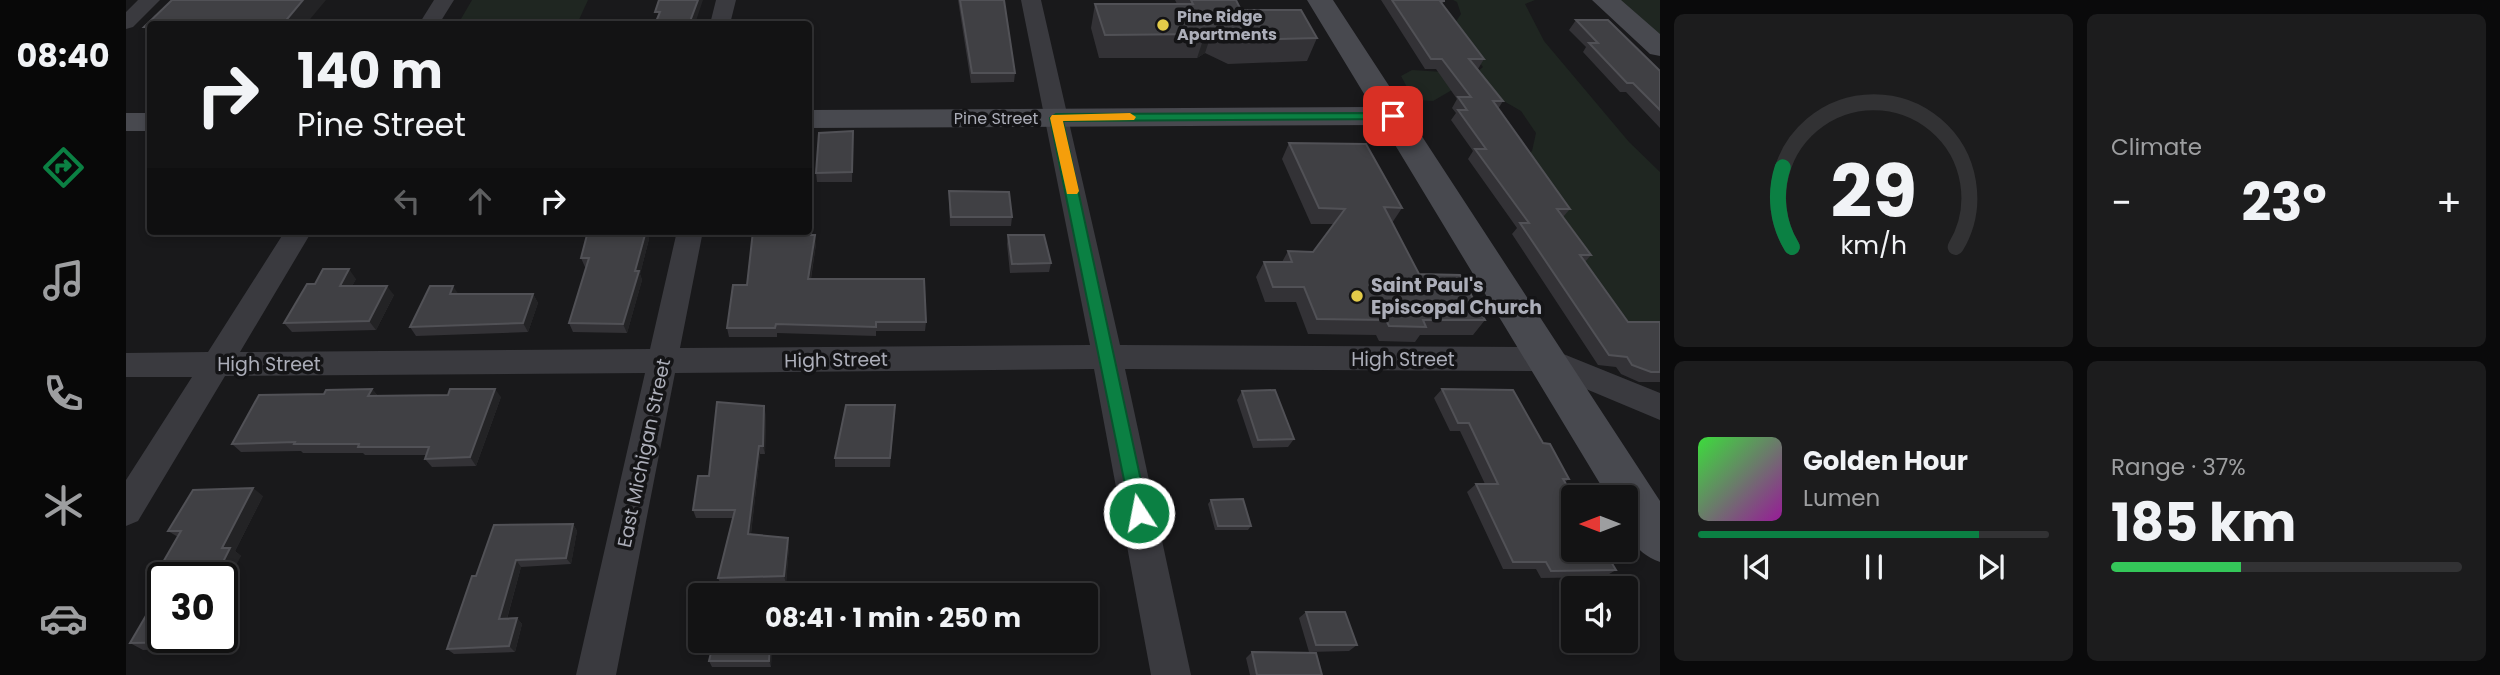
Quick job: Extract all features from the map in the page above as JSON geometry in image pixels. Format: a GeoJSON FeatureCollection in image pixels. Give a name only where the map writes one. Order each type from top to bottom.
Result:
{"type":"FeatureCollection","features":[{"type":"Feature","properties":{"kind":"street"},"geometry":{"type":"LineString","coordinates":[[126,23],[150,0]]}},
{"type":"Feature","properties":{"kind":"street"},"geometry":{"type":"LineString","coordinates":[[431,21],[444,0]]}},
{"type":"Feature","properties":{"kind":"street"},"geometry":{"type":"LineString","coordinates":[[721,21],[726,0]]}},
{"type":"Feature","properties":{"kind":"street"},"geometry":{"type":"LineString","coordinates":[[1031,0],[1171,675]]}},
{"type":"Feature","properties":{"kind":"street"},"geometry":{"type":"LineString","coordinates":[[1320,0],[1660,541]]}},
{"type":"Feature","properties":{"kind":"street"},"geometry":{"type":"LineString","coordinates":[[1605,0],[1660,48]]}},
{"type":"Feature","properties":{"kind":"street","name":"Pine Street"},"geometry":{"type":"LineString","coordinates":[[812,119],[1393,116]]}},
{"type":"Feature","properties":{"kind":"street"},"geometry":{"type":"LineString","coordinates":[[126,122],[147,122]]}},
{"type":"Feature","properties":{"kind":"street"},"geometry":{"type":"LineString","coordinates":[[126,510],[297,235]]}},
{"type":"Feature","properties":{"kind":"street","name":"East Michigan Street"},"geometry":{"type":"LineString","coordinates":[[596,675],[689,235]]}},
{"type":"Feature","properties":{"kind":"street","name":"High Street"},"geometry":{"type":"LineString","coordinates":[[126,365],[1107,357],[1546,359]]}},
{"type":"Feature","properties":{"kind":"street"},"geometry":{"type":"LineString","coordinates":[[1546,359],[1660,407]]}},
{"type":"Feature","properties":{"kind":"shaded area"},"geometry":{"type":"Polygon","coordinates":[[[472,0],[588,0],[578,21],[460,21],[472,0]]]}},
{"type":"Feature","properties":{"kind":"shaded area"},"geometry":{"type":"Polygon","coordinates":[[[1453,0],[1535,0],[1525,4],[1544,41],[1629,142],[1660,172],[1660,339],[1614,317],[1524,158],[1532,151],[1536,133],[1521,111],[1488,92],[1452,90],[1433,101],[1418,100],[1409,91],[1401,76],[1412,70],[1475,74],[1483,67],[1465,44],[1455,23],[1461,14],[1457,2],[1453,0]]]}},
{"type":"Feature","properties":{"kind":"shaded area"},"geometry":{"type":"Polygon","coordinates":[[[1605,0],[1660,0],[1660,48],[1605,0]]]}},
{"type":"Feature","properties":{"kind":"building"},"geometry":{"type":"Polygon","coordinates":[[[172,0],[303,0],[286,21],[150,21],[172,0]]]}},
{"type":"Feature","properties":{"kind":"building"},"geometry":{"type":"Polygon","coordinates":[[[659,0],[698,0],[690,21],[656,21],[660,12],[655,12],[659,0]]]}},
{"type":"Feature","properties":{"kind":"building"},"geometry":{"type":"Polygon","coordinates":[[[960,0],[1004,0],[1015,73],[972,73],[960,0]]]}},
{"type":"Feature","properties":{"kind":"building"},"geometry":{"type":"Polygon","coordinates":[[[1191,0],[1236,0],[1241,10],[1301,10],[1317,38],[1236,40],[1213,29],[1205,34],[1105,35],[1095,4],[1193,4],[1191,0]]]}},
{"type":"Feature","properties":{"kind":"building"},"geometry":{"type":"Polygon","coordinates":[[[1392,0],[1444,0],[1440,1],[1484,59],[1469,59],[1503,101],[1493,101],[1570,209],[1557,209],[1591,255],[1580,255],[1628,322],[1660,322],[1660,372],[1651,372],[1632,365],[1627,357],[1609,355],[1520,223],[1529,223],[1475,149],[1486,149],[1458,110],[1467,110],[1458,97],[1471,97],[1442,59],[1431,59],[1392,0]]]}},
{"type":"Feature","properties":{"kind":"building"},"geometry":{"type":"Polygon","coordinates":[[[1576,20],[1608,20],[1660,71],[1660,110],[1633,83],[1627,83],[1589,43],[1598,43],[1576,20]]]}},
{"type":"Feature","properties":{"kind":"building"},"geometry":{"type":"Polygon","coordinates":[[[853,131],[852,172],[816,173],[819,133],[853,131]]]}},
{"type":"Feature","properties":{"kind":"building"},"geometry":{"type":"Polygon","coordinates":[[[1289,143],[1366,144],[1402,208],[1384,207],[1419,274],[1460,275],[1485,320],[1423,320],[1426,327],[1389,326],[1386,320],[1317,319],[1304,287],[1273,287],[1264,262],[1292,262],[1288,251],[1313,252],[1345,209],[1319,208],[1289,143]]]}},
{"type":"Feature","properties":{"kind":"building"},"geometry":{"type":"Polygon","coordinates":[[[949,191],[1009,192],[1012,217],[951,217],[949,191]]]}},
{"type":"Feature","properties":{"kind":"building"},"geometry":{"type":"Polygon","coordinates":[[[587,235],[645,235],[635,271],[639,271],[623,324],[569,323],[589,258],[581,258],[587,235]]]}},
{"type":"Feature","properties":{"kind":"building"},"geometry":{"type":"Polygon","coordinates":[[[753,235],[815,235],[808,279],[924,279],[926,322],[876,322],[876,327],[776,324],[775,328],[727,328],[733,285],[747,285],[753,235]]]}},
{"type":"Feature","properties":{"kind":"building"},"geometry":{"type":"Polygon","coordinates":[[[1008,235],[1044,235],[1051,263],[1012,264],[1008,235]]]}},
{"type":"Feature","properties":{"kind":"building"},"geometry":{"type":"Polygon","coordinates":[[[323,269],[349,269],[340,286],[387,286],[369,321],[284,323],[307,284],[315,284],[323,269]]]}},
{"type":"Feature","properties":{"kind":"building"},"geometry":{"type":"Polygon","coordinates":[[[430,286],[453,286],[450,294],[533,294],[523,323],[410,327],[430,286]]]}},
{"type":"Feature","properties":{"kind":"building"},"geometry":{"type":"Polygon","coordinates":[[[372,389],[368,396],[448,395],[450,389],[495,389],[470,457],[425,459],[429,447],[358,447],[359,444],[294,444],[295,442],[232,444],[259,395],[324,394],[326,390],[372,389]]]}},
{"type":"Feature","properties":{"kind":"building"},"geometry":{"type":"Polygon","coordinates":[[[1442,389],[1513,390],[1543,443],[1550,444],[1569,479],[1563,479],[1567,485],[1561,485],[1561,562],[1611,562],[1616,570],[1551,571],[1546,562],[1513,562],[1476,484],[1498,484],[1469,423],[1458,423],[1442,389]]]}},
{"type":"Feature","properties":{"kind":"building"},"geometry":{"type":"Polygon","coordinates":[[[1275,390],[1294,439],[1258,440],[1242,391],[1275,390]]]}},
{"type":"Feature","properties":{"kind":"building"},"geometry":{"type":"Polygon","coordinates":[[[717,402],[764,406],[763,446],[759,446],[748,534],[788,538],[784,576],[718,578],[735,510],[693,510],[698,476],[709,476],[717,402]]]}},
{"type":"Feature","properties":{"kind":"building"},"geometry":{"type":"Polygon","coordinates":[[[846,405],[895,405],[890,458],[835,458],[846,405]]]}},
{"type":"Feature","properties":{"kind":"building"},"geometry":{"type":"Polygon","coordinates":[[[253,488],[222,548],[230,548],[223,562],[163,562],[181,531],[168,531],[193,490],[253,488]]]}},
{"type":"Feature","properties":{"kind":"building"},"geometry":{"type":"Polygon","coordinates":[[[1243,499],[1251,526],[1218,526],[1211,500],[1243,499]]]}},
{"type":"Feature","properties":{"kind":"building"},"geometry":{"type":"Polygon","coordinates":[[[573,524],[566,558],[516,560],[499,619],[517,618],[509,646],[447,649],[472,576],[476,576],[494,525],[573,524]]]}},
{"type":"Feature","properties":{"kind":"building"},"geometry":{"type":"Polygon","coordinates":[[[1306,612],[1345,612],[1357,645],[1316,645],[1306,612]]]}},
{"type":"Feature","properties":{"kind":"building"},"geometry":{"type":"Polygon","coordinates":[[[147,614],[147,643],[130,643],[147,614]]]}},
{"type":"Feature","properties":{"kind":"building"},"geometry":{"type":"Polygon","coordinates":[[[1252,652],[1316,653],[1322,675],[1257,675],[1252,652]]]}},
{"type":"Feature","properties":{"kind":"building"},"geometry":{"type":"Polygon","coordinates":[[[711,653],[769,653],[769,661],[709,661],[711,653]]]}},
{"type":"Feature","properties":{"kind":"slow traffic"},"geometry":{"type":"LineString","coordinates":[[1072,191],[1056,118],[1130,117]]}},
{"type":"Feature","properties":{"kind":"place","name":"Pine Ridge Apartments"},"geometry":{"type":"Point","coordinates":[1163,25]}},
{"type":"Feature","properties":{"kind":"place","name":"Saint Paul's Episcopal Church"},"geometry":{"type":"Point","coordinates":[1357,296]}},
{"type":"Feature","properties":{"kind":"route"},"geometry":{"type":"LineString","coordinates":[[1139,513],[1056,118],[1393,116]]}}]}
